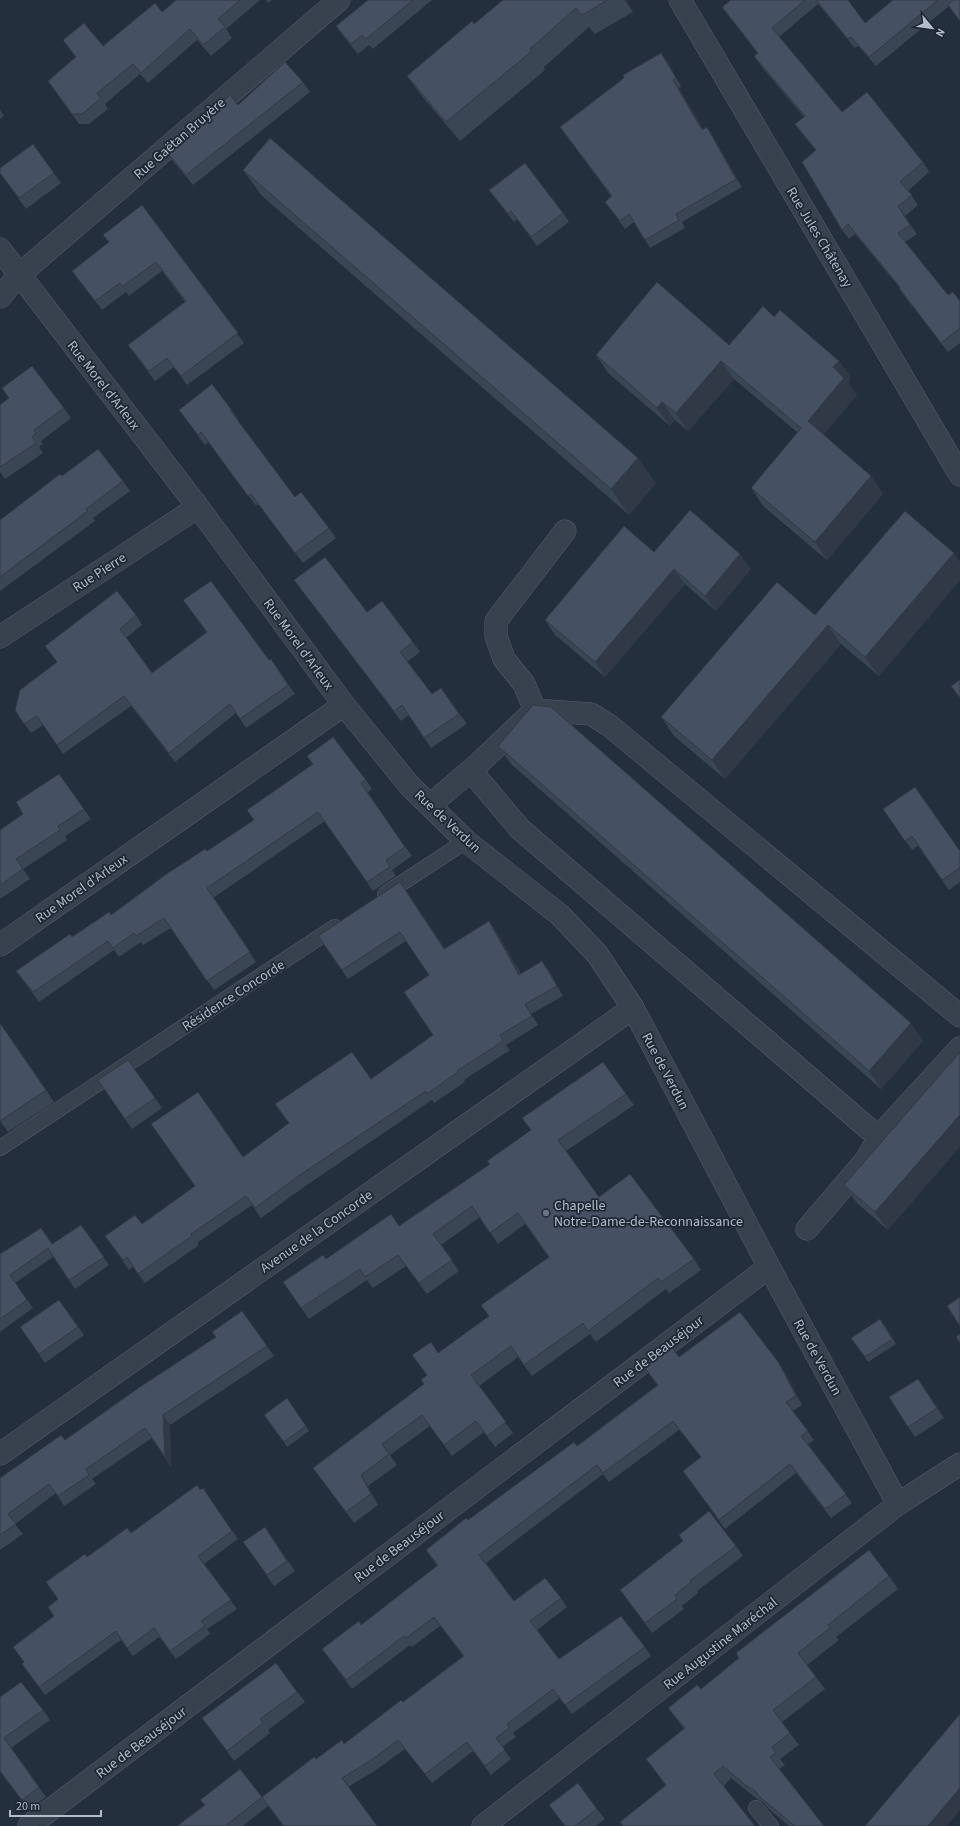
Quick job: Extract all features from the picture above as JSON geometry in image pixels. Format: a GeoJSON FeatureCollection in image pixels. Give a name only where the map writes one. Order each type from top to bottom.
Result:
{"type":"FeatureCollection","features":[{"type":"Feature","properties":{"kind":"street","name":"Rue Gaëtan Bruyère"},"geometry":{"type":"LineString","coordinates":[[0,297],[19,275],[339,0]]}},
{"type":"Feature","properties":{"kind":"street","name":"Rue Jules Châtenay"},"geometry":{"type":"LineString","coordinates":[[680,0],[960,475]]}},
{"type":"Feature","properties":{"kind":"street","name":"Rue Morel d'Arleux"},"geometry":{"type":"LineString","coordinates":[[0,249],[198,507],[344,705],[0,945]]}},
{"type":"Feature","properties":{"kind":"street","name":"Rue Pierre"},"geometry":{"type":"LineString","coordinates":[[0,637],[198,507]]}},
{"type":"Feature","properties":{"kind":"street"},"geometry":{"type":"LineString","coordinates":[[535,710],[524,684],[504,659],[496,636],[496,621],[565,531]]}},
{"type":"Feature","properties":{"kind":"street","name":"Rue de Verdun"},"geometry":{"type":"LineString","coordinates":[[344,705],[409,785],[466,840],[560,915],[597,954],[633,1008],[769,1267],[898,1504]]}},
{"type":"Feature","properties":{"kind":"street"},"geometry":{"type":"LineString","coordinates":[[430,805],[471,771],[535,710],[591,714],[610,726],[960,1016]]}},
{"type":"Feature","properties":{"kind":"street"},"geometry":{"type":"LineString","coordinates":[[471,771],[520,829],[869,1129],[881,1134]]}},
{"type":"Feature","properties":{"kind":"street","name":"Avenue de la Concorde"},"geometry":{"type":"LineString","coordinates":[[0,1454],[633,1008]]}},
{"type":"Feature","properties":{"kind":"street"},"geometry":{"type":"LineString","coordinates":[[808,1229],[866,1160],[881,1134],[960,1048]]}},
{"type":"Feature","properties":{"kind":"street","name":"Rue de Beauséjour"},"geometry":{"type":"LineString","coordinates":[[30,1826],[769,1267]]}},
{"type":"Feature","properties":{"kind":"street","name":"Rue Augustine Maréchal"},"geometry":{"type":"LineString","coordinates":[[483,1826],[898,1504],[960,1464]]}},
{"type":"Feature","properties":{"kind":"lane"},"geometry":{"type":"LineString","coordinates":[[372,903],[466,840]]}},
{"type":"Feature","properties":{"kind":"lane","name":"Résidence Concorde"},"geometry":{"type":"LineString","coordinates":[[0,1148],[345,921]]}},
{"type":"Feature","properties":{"kind":"lane"},"geometry":{"type":"LineString","coordinates":[[756,1808],[771,1826]]}},
{"type":"Feature","properties":{"kind":"building"},"geometry":{"type":"Polygon","coordinates":[[[176,0],[240,0],[218,19],[225,27],[203,45],[190,29],[141,73],[133,64],[97,93],[101,98],[82,114],[72,114],[48,81],[76,57],[63,40],[84,23],[103,46],[155,3],[162,12],[176,0]]]}},
{"type":"Feature","properties":{"kind":"building"},"geometry":{"type":"Polygon","coordinates":[[[368,0],[413,0],[366,39],[362,35],[351,44],[336,26],[368,0]]]}},
{"type":"Feature","properties":{"kind":"building"},"geometry":{"type":"Polygon","coordinates":[[[503,0],[607,0],[582,15],[576,8],[530,49],[532,51],[446,122],[407,76],[472,21],[474,24],[503,0]]]}},
{"type":"Feature","properties":{"kind":"building"},"geometry":{"type":"Polygon","coordinates":[[[731,0],[805,0],[772,28],[842,112],[867,92],[923,162],[900,182],[912,195],[898,206],[910,225],[898,233],[948,295],[953,292],[960,301],[960,328],[941,343],[899,288],[900,287],[848,224],[842,230],[802,162],[816,150],[795,124],[805,116],[754,56],[758,53],[722,7],[731,0]]]}},
{"type":"Feature","properties":{"kind":"building"},"geometry":{"type":"Polygon","coordinates":[[[816,0],[848,0],[865,23],[893,0],[938,0],[869,57],[851,37],[848,39],[816,0]]]}},
{"type":"Feature","properties":{"kind":"building"},"geometry":{"type":"Polygon","coordinates":[[[953,0],[960,0],[960,21],[948,5],[953,0]]]}},
{"type":"Feature","properties":{"kind":"building"},"geometry":{"type":"Polygon","coordinates":[[[661,53],[676,78],[673,80],[702,130],[707,127],[736,179],[676,214],[679,220],[645,240],[629,214],[620,221],[605,202],[612,196],[560,127],[624,78],[623,75],[661,53]]]}},
{"type":"Feature","properties":{"kind":"building"},"geometry":{"type":"Polygon","coordinates":[[[285,62],[303,82],[186,175],[165,150],[230,95],[238,105],[285,62]]]}},
{"type":"Feature","properties":{"kind":"building"},"geometry":{"type":"Polygon","coordinates":[[[270,138],[638,458],[611,489],[243,170],[270,138]]]}},
{"type":"Feature","properties":{"kind":"building"},"geometry":{"type":"Polygon","coordinates":[[[33,144],[54,173],[19,198],[0,173],[0,168],[33,144]]]}},
{"type":"Feature","properties":{"kind":"building"},"geometry":{"type":"Polygon","coordinates":[[[525,163],[563,213],[531,237],[511,211],[508,214],[489,190],[525,163]]]}},
{"type":"Feature","properties":{"kind":"building"},"geometry":{"type":"Polygon","coordinates":[[[142,205],[238,333],[181,376],[167,358],[149,371],[128,345],[186,301],[156,262],[123,286],[120,283],[95,301],[72,271],[109,242],[103,235],[142,205]]]}},
{"type":"Feature","properties":{"kind":"building"},"geometry":{"type":"Polygon","coordinates":[[[657,282],[729,345],[763,306],[774,317],[780,310],[839,361],[833,367],[844,378],[808,421],[871,476],[815,542],[751,488],[801,428],[721,361],[676,413],[662,402],[657,408],[596,355],[657,282]]]}},
{"type":"Feature","properties":{"kind":"building"},"geometry":{"type":"Polygon","coordinates":[[[32,366],[64,408],[34,430],[36,433],[32,437],[36,443],[0,467],[0,405],[9,398],[2,388],[32,366]]]}},
{"type":"Feature","properties":{"kind":"building"},"geometry":{"type":"Polygon","coordinates":[[[212,384],[295,497],[301,492],[329,528],[295,553],[251,494],[248,496],[201,432],[198,435],[179,410],[212,384]]]}},
{"type":"Feature","properties":{"kind":"building"},"geometry":{"type":"Polygon","coordinates":[[[98,449],[123,481],[86,509],[88,511],[0,577],[0,520],[60,474],[62,476],[98,449]]]}},
{"type":"Feature","properties":{"kind":"building"},"geometry":{"type":"Polygon","coordinates":[[[690,510],[740,554],[705,596],[674,569],[595,662],[545,620],[624,526],[654,552],[690,510]]]}},
{"type":"Feature","properties":{"kind":"building"},"geometry":{"type":"Polygon","coordinates":[[[905,511],[954,553],[865,657],[828,625],[712,760],[661,717],[777,582],[815,615],[905,511]]]}},
{"type":"Feature","properties":{"kind":"building"},"geometry":{"type":"Polygon","coordinates":[[[325,557],[367,612],[382,601],[413,642],[400,652],[432,694],[441,688],[459,714],[424,738],[402,705],[394,711],[294,580],[325,557]]]}},
{"type":"Feature","properties":{"kind":"building"},"geometry":{"type":"Polygon","coordinates":[[[211,581],[269,660],[271,659],[288,685],[240,719],[230,704],[169,753],[124,696],[57,745],[37,716],[24,724],[15,710],[20,690],[57,662],[45,646],[117,591],[136,615],[120,629],[152,673],[207,632],[183,600],[211,581]]]}},
{"type":"Feature","properties":{"kind":"building"},"geometry":{"type":"Polygon","coordinates":[[[960,680],[960,698],[951,686],[960,680]]]}},
{"type":"Feature","properties":{"kind":"building"},"geometry":{"type":"Polygon","coordinates":[[[533,705],[551,707],[911,1023],[869,1071],[498,746],[533,705]]]}},
{"type":"Feature","properties":{"kind":"building"},"geometry":{"type":"Polygon","coordinates":[[[333,737],[366,780],[361,783],[405,847],[386,860],[390,867],[367,882],[318,812],[207,888],[250,952],[207,981],[164,918],[136,936],[134,933],[113,948],[108,941],[33,992],[16,971],[70,934],[72,937],[109,912],[111,915],[168,873],[205,849],[207,851],[254,820],[247,810],[313,764],[307,756],[333,737]]]}},
{"type":"Feature","properties":{"kind":"building"},"geometry":{"type":"Polygon","coordinates":[[[59,774],[84,809],[58,826],[60,830],[16,859],[23,869],[0,885],[0,830],[23,814],[16,802],[59,774]]]}},
{"type":"Feature","properties":{"kind":"building"},"geometry":{"type":"Polygon","coordinates":[[[915,787],[960,851],[960,868],[942,880],[912,836],[905,841],[883,809],[915,787]]]}},
{"type":"Feature","properties":{"kind":"building"},"geometry":{"type":"Polygon","coordinates":[[[400,882],[444,949],[489,921],[519,975],[542,961],[557,986],[525,1004],[532,1016],[500,1035],[503,1041],[457,1071],[458,1072],[427,1094],[426,1091],[297,1177],[255,1208],[246,1196],[191,1234],[192,1236],[138,1274],[127,1257],[123,1260],[105,1236],[135,1215],[142,1224],[195,1186],[151,1124],[198,1092],[243,1157],[289,1123],[275,1104],[352,1052],[371,1079],[433,1035],[404,992],[429,975],[400,932],[342,970],[318,936],[400,882]]]}},
{"type":"Feature","properties":{"kind":"building"},"geometry":{"type":"Polygon","coordinates":[[[0,1023],[46,1090],[0,1121],[0,1023]]]}},
{"type":"Feature","properties":{"kind":"building"},"geometry":{"type":"Polygon","coordinates":[[[960,1052],[960,1115],[875,1212],[844,1185],[960,1052]]]}},
{"type":"Feature","properties":{"kind":"building"},"geometry":{"type":"Polygon","coordinates":[[[128,1060],[155,1098],[125,1119],[98,1080],[128,1060]]]}},
{"type":"Feature","properties":{"kind":"building"},"geometry":{"type":"Polygon","coordinates":[[[603,1062],[626,1094],[558,1140],[599,1197],[630,1174],[694,1259],[661,1282],[658,1278],[588,1331],[583,1323],[524,1365],[511,1346],[471,1375],[506,1422],[487,1436],[476,1421],[444,1445],[422,1415],[382,1444],[389,1454],[361,1475],[371,1494],[346,1512],[313,1468],[424,1384],[421,1380],[427,1375],[412,1355],[431,1342],[438,1353],[489,1316],[481,1305],[549,1257],[518,1213],[490,1233],[472,1206],[433,1234],[452,1260],[419,1283],[398,1255],[365,1277],[360,1269],[301,1308],[283,1282],[323,1255],[326,1259],[391,1214],[399,1226],[490,1164],[487,1161],[531,1130],[522,1118],[603,1062]]]}},
{"type":"Feature","properties":{"kind":"building"},"geometry":{"type":"Polygon","coordinates":[[[81,1225],[104,1257],[69,1280],[48,1248],[10,1275],[27,1300],[0,1319],[0,1254],[41,1228],[52,1244],[81,1225]]]}},
{"type":"Feature","properties":{"kind":"building"},"geometry":{"type":"Polygon","coordinates":[[[960,1297],[960,1326],[947,1306],[960,1297]]]}},
{"type":"Feature","properties":{"kind":"building"},"geometry":{"type":"Polygon","coordinates":[[[59,1300],[78,1327],[39,1354],[20,1327],[59,1300]]]}},
{"type":"Feature","properties":{"kind":"building"},"geometry":{"type":"Polygon","coordinates":[[[242,1311],[267,1346],[163,1415],[165,1457],[145,1428],[86,1469],[89,1475],[58,1496],[49,1484],[8,1514],[16,1524],[0,1535],[0,1478],[61,1435],[65,1440],[137,1389],[216,1337],[212,1332],[242,1311]]]}},
{"type":"Feature","properties":{"kind":"building"},"geometry":{"type":"Polygon","coordinates":[[[740,1312],[779,1363],[796,1396],[786,1402],[808,1431],[801,1436],[846,1494],[825,1509],[790,1464],[719,1520],[683,1471],[701,1457],[673,1421],[603,1473],[597,1465],[479,1555],[514,1601],[545,1578],[561,1598],[530,1621],[559,1659],[621,1616],[645,1647],[565,1705],[553,1689],[507,1724],[509,1728],[496,1738],[505,1750],[485,1766],[467,1742],[425,1774],[398,1740],[370,1761],[342,1778],[377,1826],[284,1826],[262,1797],[314,1757],[316,1759],[342,1740],[344,1744],[401,1700],[403,1702],[464,1656],[434,1617],[406,1638],[404,1636],[346,1680],[322,1649],[359,1621],[361,1625],[438,1565],[426,1550],[466,1518],[468,1520],[574,1442],[577,1446],[658,1385],[644,1367],[672,1347],[679,1357],[740,1312]]]}},
{"type":"Feature","properties":{"kind":"building"},"geometry":{"type":"Polygon","coordinates":[[[880,1319],[892,1339],[865,1357],[851,1338],[880,1319]]]}},
{"type":"Feature","properties":{"kind":"building"},"geometry":{"type":"Polygon","coordinates":[[[960,1334],[960,1343],[956,1337],[960,1334]]]}},
{"type":"Feature","properties":{"kind":"building"},"geometry":{"type":"Polygon","coordinates":[[[918,1379],[937,1408],[908,1427],[889,1397],[918,1379]]]}},
{"type":"Feature","properties":{"kind":"building"},"geometry":{"type":"Polygon","coordinates":[[[287,1398],[306,1426],[284,1442],[264,1415],[287,1398]]]}},
{"type":"Feature","properties":{"kind":"building"},"geometry":{"type":"Polygon","coordinates":[[[197,1485],[200,1490],[203,1488],[232,1531],[198,1556],[231,1600],[201,1621],[205,1626],[170,1651],[154,1628],[127,1648],[116,1631],[39,1687],[22,1664],[24,1662],[13,1647],[54,1616],[48,1607],[58,1599],[46,1582],[85,1554],[87,1557],[127,1528],[131,1533],[197,1485]]]}},
{"type":"Feature","properties":{"kind":"building"},"geometry":{"type":"Polygon","coordinates":[[[709,1511],[736,1546],[690,1581],[691,1582],[675,1595],[677,1599],[645,1623],[620,1590],[683,1541],[679,1535],[709,1511]]]}},
{"type":"Feature","properties":{"kind":"building"},"geometry":{"type":"Polygon","coordinates":[[[265,1527],[287,1561],[267,1575],[243,1542],[265,1527]]]}},
{"type":"Feature","properties":{"kind":"building"},"geometry":{"type":"Polygon","coordinates":[[[869,1550],[889,1576],[828,1625],[830,1628],[798,1653],[816,1677],[773,1710],[790,1733],[772,1747],[776,1753],[770,1757],[824,1826],[795,1826],[760,1797],[754,1790],[748,1787],[723,1766],[714,1774],[755,1826],[623,1826],[620,1822],[666,1785],[646,1759],[685,1728],[668,1708],[697,1685],[701,1689],[739,1658],[736,1653],[869,1550]]]}},
{"type":"Feature","properties":{"kind":"building"},"geometry":{"type":"Polygon","coordinates":[[[276,1663],[297,1692],[260,1719],[263,1723],[227,1751],[202,1718],[276,1663]]]}},
{"type":"Feature","properties":{"kind":"building"},"geometry":{"type":"Polygon","coordinates":[[[21,1682],[43,1710],[4,1738],[39,1787],[22,1800],[0,1771],[0,1697],[21,1682]]]}},
{"type":"Feature","properties":{"kind":"building"},"geometry":{"type":"Polygon","coordinates":[[[960,1714],[960,1788],[928,1826],[865,1826],[960,1714]]]}},
{"type":"Feature","properties":{"kind":"building"},"geometry":{"type":"Polygon","coordinates":[[[240,1769],[262,1797],[225,1826],[177,1826],[205,1805],[200,1800],[240,1769]]]}},
{"type":"Feature","properties":{"kind":"building"},"geometry":{"type":"Polygon","coordinates":[[[578,1783],[597,1809],[575,1826],[565,1826],[549,1805],[578,1783]]]}},
{"type":"Feature","properties":{"kind":"place","name":"Chapelle Notre-Dame-de-Reconnaissance"},"geometry":{"type":"Point","coordinates":[546,1213]}}]}
